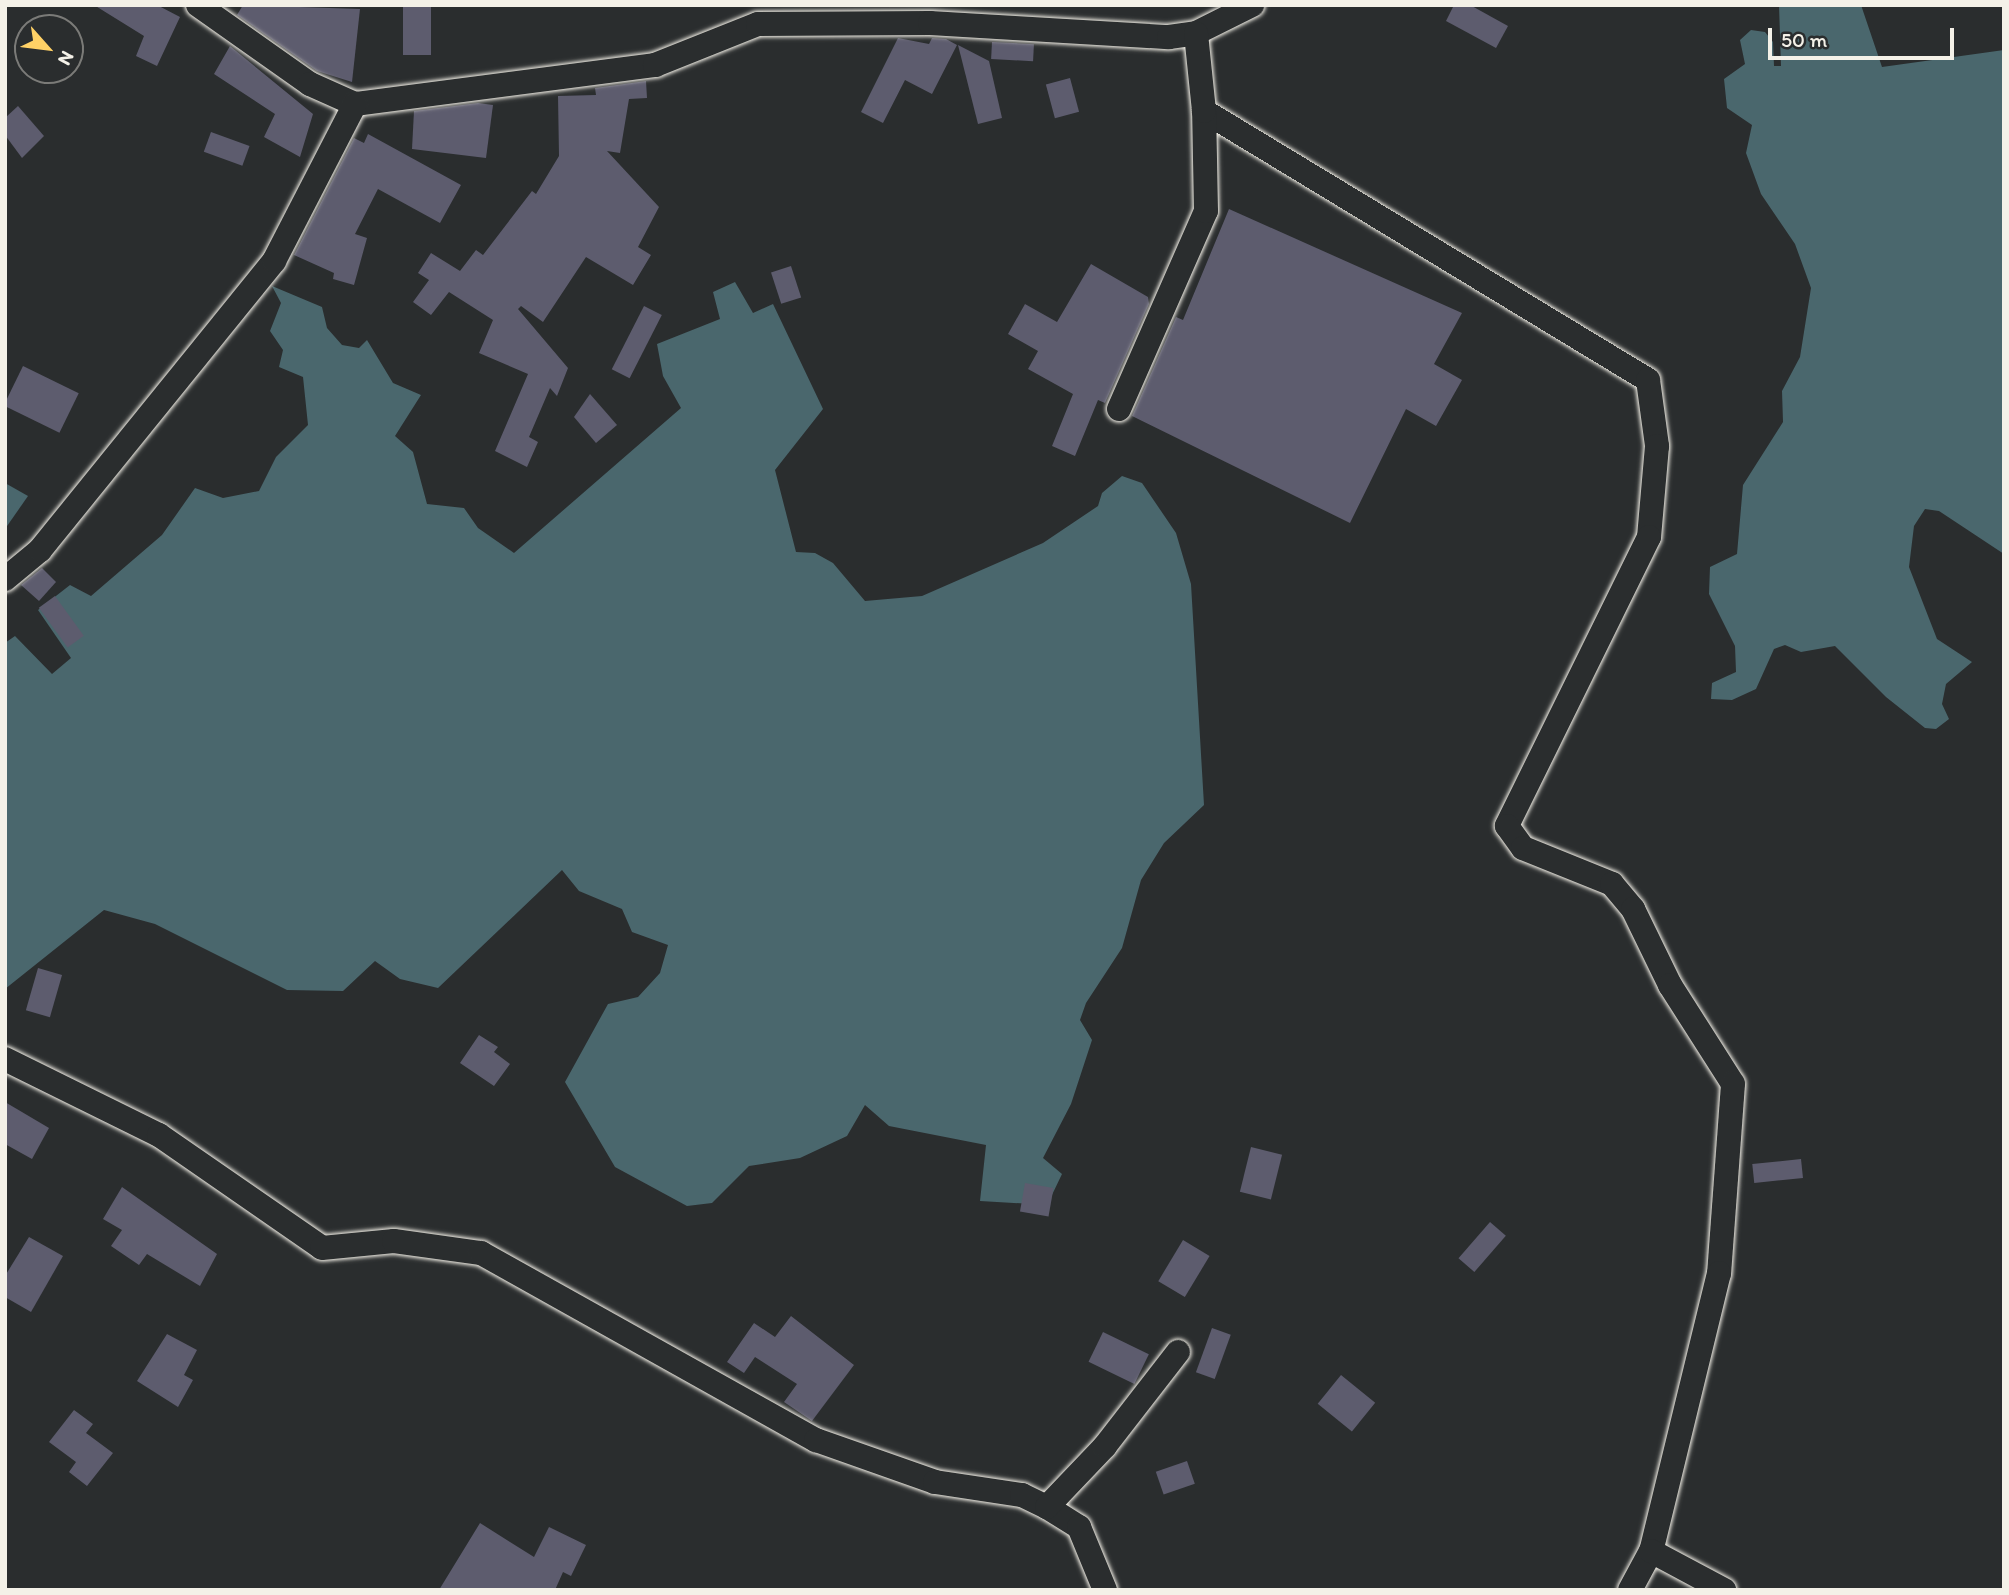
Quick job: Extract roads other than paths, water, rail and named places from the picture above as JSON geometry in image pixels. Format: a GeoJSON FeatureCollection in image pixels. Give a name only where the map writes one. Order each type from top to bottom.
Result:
{"type":"FeatureCollection","features":[{"type":"Feature","properties":{"kind":"street"},"geometry":{"type":"LineString","coordinates":[[198,5],[310,84],[355,104],[655,65],[758,24],[930,23],[1168,37],[1196,33],[1252,5]]}},
{"type":"Feature","properties":{"kind":"street"},"geometry":{"type":"LineString","coordinates":[[1119,409],[1206,211],[1204,111],[1196,33]]}},
{"type":"Feature","properties":{"kind":"street"},"geometry":{"type":"LineString","coordinates":[[5,579],[40,550],[274,261],[355,104]]}},
{"type":"Feature","properties":{"kind":"street"},"geometry":{"type":"LineString","coordinates":[[1204,111],[1648,380],[1657,446],[1648,537],[1507,826],[1523,848],[1612,884],[1633,909],[1670,985],[1733,1084],[1719,1273],[1651,1551],[1630,1590]]}},
{"type":"Feature","properties":{"kind":"street"},"geometry":{"type":"LineString","coordinates":[[5,1059],[43,1073],[159,1135],[322,1248],[394,1241],[481,1253],[816,1440],[935,1482],[1022,1495],[1047,1507],[1079,1527],[1105,1590]]}},
{"type":"Feature","properties":{"kind":"street"},"geometry":{"type":"LineString","coordinates":[[1047,1507],[1105,1446],[1178,1352]]}},
{"type":"Feature","properties":{"kind":"street"},"geometry":{"type":"LineString","coordinates":[[1651,1551],[1724,1590]]}},
{"type":"Feature","properties":{"kind":"water"},"geometry":{"type":"Polygon","coordinates":[[[1779,5],[1861,5],[1882,67],[2004,50],[2004,554],[1939,511],[1925,509],[1914,526],[1909,567],[1937,639],[1972,662],[1946,684],[1942,704],[1949,719],[1936,729],[1925,728],[1886,697],[1835,646],[1801,652],[1785,645],[1774,649],[1756,689],[1732,700],[1711,699],[1712,683],[1736,672],[1735,646],[1709,594],[1710,567],[1737,554],[1743,485],[1783,422],[1782,391],[1800,357],[1811,288],[1795,244],[1761,194],[1746,153],[1752,125],[1727,108],[1724,79],[1745,64],[1740,40],[1751,30],[1765,32],[1773,42],[1774,66],[1781,66],[1779,5]]]}},
{"type":"Feature","properties":{"kind":"water"},"geometry":{"type":"Polygon","coordinates":[[[735,282],[753,313],[773,304],[823,409],[775,470],[796,552],[815,553],[833,563],[865,601],[922,596],[1043,543],[1098,506],[1102,493],[1122,476],[1142,483],[1176,533],[1191,584],[1204,805],[1164,843],[1141,880],[1122,948],[1086,1003],[1080,1020],[1092,1040],[1071,1104],[1043,1158],[1062,1174],[1051,1197],[1033,1204],[980,1201],[986,1145],[889,1126],[865,1105],[847,1136],[800,1158],[749,1166],[712,1203],[687,1206],[615,1167],[565,1082],[608,1004],[638,997],[660,973],[668,945],[632,932],[622,909],[579,891],[562,870],[438,988],[400,979],[375,961],[343,991],[287,990],[155,924],[104,910],[5,989],[5,643],[15,636],[52,674],[71,658],[38,610],[70,585],[91,596],[162,535],[195,488],[223,498],[259,491],[276,457],[308,425],[303,377],[279,367],[283,350],[270,331],[281,303],[272,286],[322,307],[327,328],[342,345],[359,348],[367,340],[393,383],[421,395],[395,436],[413,452],[427,504],[464,508],[478,528],[514,553],[681,408],[663,376],[657,344],[720,319],[713,292],[735,282]]]}},
{"type":"Feature","properties":{"kind":"water"},"geometry":{"type":"Polygon","coordinates":[[[5,483],[28,496],[5,529],[5,483]]]}}]}
